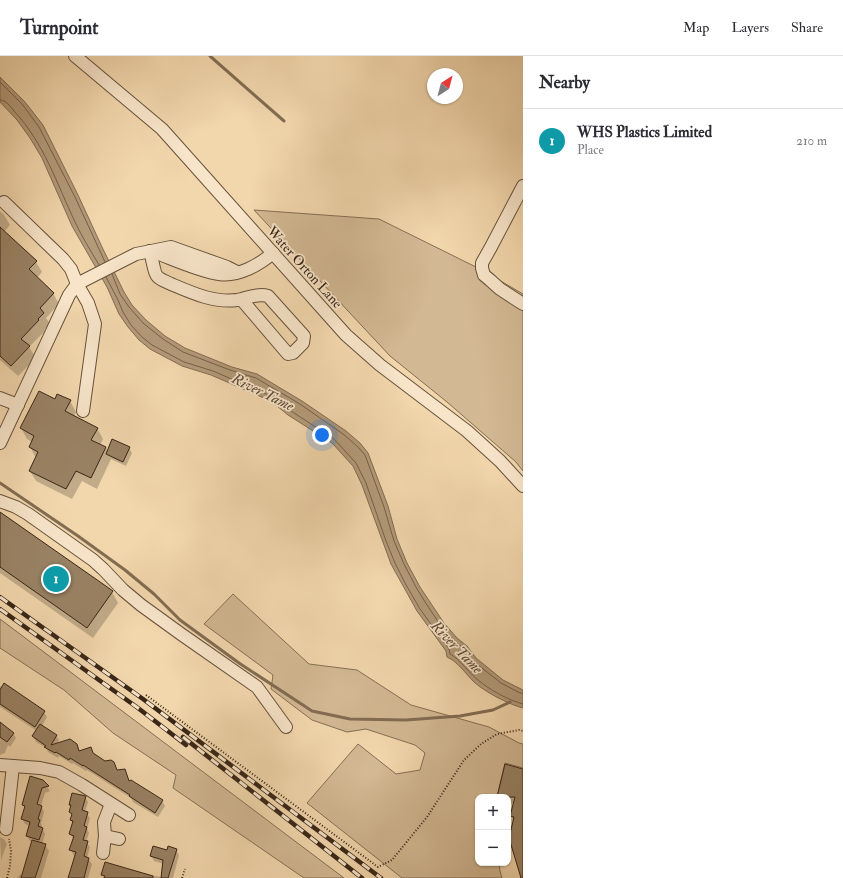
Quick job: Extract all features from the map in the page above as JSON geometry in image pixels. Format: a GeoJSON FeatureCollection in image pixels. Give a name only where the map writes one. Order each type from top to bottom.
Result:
{"type":"FeatureCollection","features":[{"type":"Feature","properties":{"kind":"street","name":"Water Orton Lane"},"geometry":{"type":"LineString","coordinates":[[75,56],[162,129],[362,351],[468,431],[500,461],[523,486]]}},
{"type":"Feature","properties":{"kind":"street"},"geometry":{"type":"LineString","coordinates":[[523,186],[482,264],[484,275],[500,289],[523,304]]}},
{"type":"Feature","properties":{"kind":"street"},"geometry":{"type":"LineString","coordinates":[[4,202],[63,259],[71,269],[77,284],[88,303],[94,324],[83,411]]}},
{"type":"Feature","properties":{"kind":"street"},"geometry":{"type":"LineString","coordinates":[[0,443],[69,295],[77,284],[136,254],[170,247],[237,272],[245,271],[273,253]]}},
{"type":"Feature","properties":{"kind":"street"},"geometry":{"type":"LineString","coordinates":[[150,251],[154,272],[158,278],[193,294],[221,300],[241,299],[263,294],[268,296],[304,336],[303,343],[293,353],[288,354],[241,299]]}},
{"type":"Feature","properties":{"kind":"street"},"geometry":{"type":"LineString","coordinates":[[0,398],[18,405]]}},
{"type":"Feature","properties":{"kind":"street"},"geometry":{"type":"LineString","coordinates":[[0,501],[16,507],[28,514],[88,556],[140,605],[257,687],[262,691],[286,727]]}},
{"type":"Feature","properties":{"kind":"street"},"geometry":{"type":"LineString","coordinates":[[0,765],[40,768],[59,772],[129,815]]}},
{"type":"Feature","properties":{"kind":"street"},"geometry":{"type":"LineString","coordinates":[[6,829],[4,816],[13,766]]}},
{"type":"Feature","properties":{"kind":"street"},"geometry":{"type":"LineString","coordinates":[[102,853],[104,822],[111,804]]}},
{"type":"Feature","properties":{"kind":"street"},"geometry":{"type":"LineString","coordinates":[[104,836],[119,838]]}},
{"type":"Feature","properties":{"kind":"path"},"geometry":{"type":"LineString","coordinates":[[146,695],[378,867],[392,860],[427,817],[464,760],[480,744],[497,734],[519,730],[523,731]]}},
{"type":"Feature","properties":{"kind":"path"},"geometry":{"type":"LineString","coordinates":[[6,829],[9,830],[11,851],[10,866],[7,878]]}},
{"type":"Feature","properties":{"kind":"path"},"geometry":{"type":"LineString","coordinates":[[182,878],[185,868]]}},
{"type":"Feature","properties":{"kind":"shaded area"},"geometry":{"type":"Polygon","coordinates":[[[254,210],[379,219],[480,269],[523,294],[523,471],[516,462],[447,402],[390,356],[254,210]]]}},
{"type":"Feature","properties":{"kind":"shaded area"},"geometry":{"type":"Polygon","coordinates":[[[233,594],[309,664],[357,670],[411,705],[489,727],[523,744],[523,768],[505,763],[498,794],[475,794],[475,866],[499,866],[502,878],[402,878],[307,803],[358,744],[396,774],[420,770],[425,753],[415,745],[366,729],[347,732],[312,720],[271,689],[273,675],[204,624],[233,594]]]}},
{"type":"Feature","properties":{"kind":"shaded area"},"geometry":{"type":"Polygon","coordinates":[[[0,619],[344,878],[304,878],[173,788],[176,775],[113,733],[64,690],[0,648],[0,619]]]}},
{"type":"Feature","properties":{"kind":"water","name":"River Tame"},"geometry":{"type":"Polygon","coordinates":[[[0,77],[25,102],[43,125],[124,292],[132,305],[146,320],[165,336],[185,348],[232,367],[257,374],[302,401],[346,431],[360,443],[368,453],[388,506],[397,539],[407,563],[420,587],[444,623],[457,638],[467,646],[476,658],[503,680],[523,690],[523,708],[504,701],[484,690],[458,665],[447,657],[446,651],[417,611],[391,564],[362,485],[353,466],[332,443],[288,415],[271,401],[211,375],[182,366],[150,349],[139,340],[128,327],[119,314],[107,287],[72,226],[42,158],[17,120],[0,102],[0,77]]]}},
{"type":"Feature","properties":{"kind":"building"},"geometry":{"type":"Polygon","coordinates":[[[0,227],[37,261],[29,269],[54,293],[40,308],[44,313],[38,319],[39,320],[21,339],[30,346],[11,366],[0,356],[0,227]]]}},
{"type":"Feature","properties":{"kind":"building"},"geometry":{"type":"Polygon","coordinates":[[[39,391],[55,399],[57,394],[71,400],[65,411],[98,428],[91,440],[106,447],[91,478],[76,471],[66,489],[29,471],[38,452],[29,447],[34,436],[20,428],[39,391]]]}},
{"type":"Feature","properties":{"kind":"building"},"geometry":{"type":"Polygon","coordinates":[[[112,439],[130,447],[123,462],[106,454],[112,439]]]}},
{"type":"Feature","properties":{"kind":"building"},"geometry":{"type":"Polygon","coordinates":[[[0,512],[113,591],[87,628],[0,567],[0,512]]]}},
{"type":"Feature","properties":{"kind":"building"},"geometry":{"type":"Polygon","coordinates":[[[4,683],[45,711],[35,727],[0,704],[0,690],[4,683]]]}},
{"type":"Feature","properties":{"kind":"building"},"geometry":{"type":"Polygon","coordinates":[[[0,722],[14,733],[7,742],[0,737],[0,722]]]}},
{"type":"Feature","properties":{"kind":"building"},"geometry":{"type":"Polygon","coordinates":[[[40,724],[57,735],[51,745],[70,739],[77,744],[79,751],[91,747],[93,753],[105,761],[111,760],[114,762],[117,770],[125,769],[129,781],[131,780],[163,800],[155,813],[83,765],[70,758],[69,760],[44,747],[46,746],[32,736],[40,724]]]}},
{"type":"Feature","properties":{"kind":"building"},"geometry":{"type":"Polygon","coordinates":[[[505,764],[523,769],[523,878],[521,878],[511,845],[511,830],[514,817],[511,816],[511,812],[515,797],[511,797],[511,794],[498,794],[505,764]]]}},
{"type":"Feature","properties":{"kind":"building"},"geometry":{"type":"Polygon","coordinates":[[[30,776],[43,780],[49,786],[42,788],[37,804],[42,806],[38,819],[40,820],[38,826],[43,828],[39,840],[26,836],[30,822],[21,819],[25,806],[22,805],[30,776]]]}},
{"type":"Feature","properties":{"kind":"building"},"geometry":{"type":"Polygon","coordinates":[[[72,793],[86,796],[82,810],[88,812],[84,826],[87,827],[83,840],[88,841],[84,856],[89,858],[84,878],[68,878],[76,852],[69,850],[74,836],[69,834],[73,821],[70,820],[72,814],[69,812],[72,793]]]}},
{"type":"Feature","properties":{"kind":"building"},"geometry":{"type":"Polygon","coordinates":[[[32,840],[46,844],[35,878],[21,878],[32,840]]]}},
{"type":"Feature","properties":{"kind":"building"},"geometry":{"type":"Polygon","coordinates":[[[153,846],[167,850],[168,846],[177,849],[168,878],[161,878],[163,860],[150,856],[153,846]]]}},
{"type":"Feature","properties":{"kind":"building"},"geometry":{"type":"Polygon","coordinates":[[[105,862],[153,876],[153,878],[104,878],[105,876],[101,875],[105,862]]]}},
{"type":"Feature","properties":{"kind":"waterway"},"geometry":{"type":"LineString","coordinates":[[210,56],[284,121]]}},
{"type":"Feature","properties":{"kind":"waterway"},"geometry":{"type":"LineString","coordinates":[[0,483],[125,570],[154,594],[180,620],[239,663],[312,711],[350,719],[406,720],[460,716],[493,710],[510,702]]}},
{"type":"Feature","properties":{"kind":"railway"},"geometry":{"type":"LineString","coordinates":[[0,597],[143,699],[381,878]]}},
{"type":"Feature","properties":{"kind":"railway"},"geometry":{"type":"LineString","coordinates":[[0,609],[138,708],[186,745]]}},
{"type":"Feature","properties":{"kind":"railway"},"geometry":{"type":"LineString","coordinates":[[183,737],[362,878]]}},
{"type":"Feature","properties":{"kind":"place","name":"WHS Plastics Limited"},"geometry":{"type":"Point","coordinates":[56,579]}}]}
